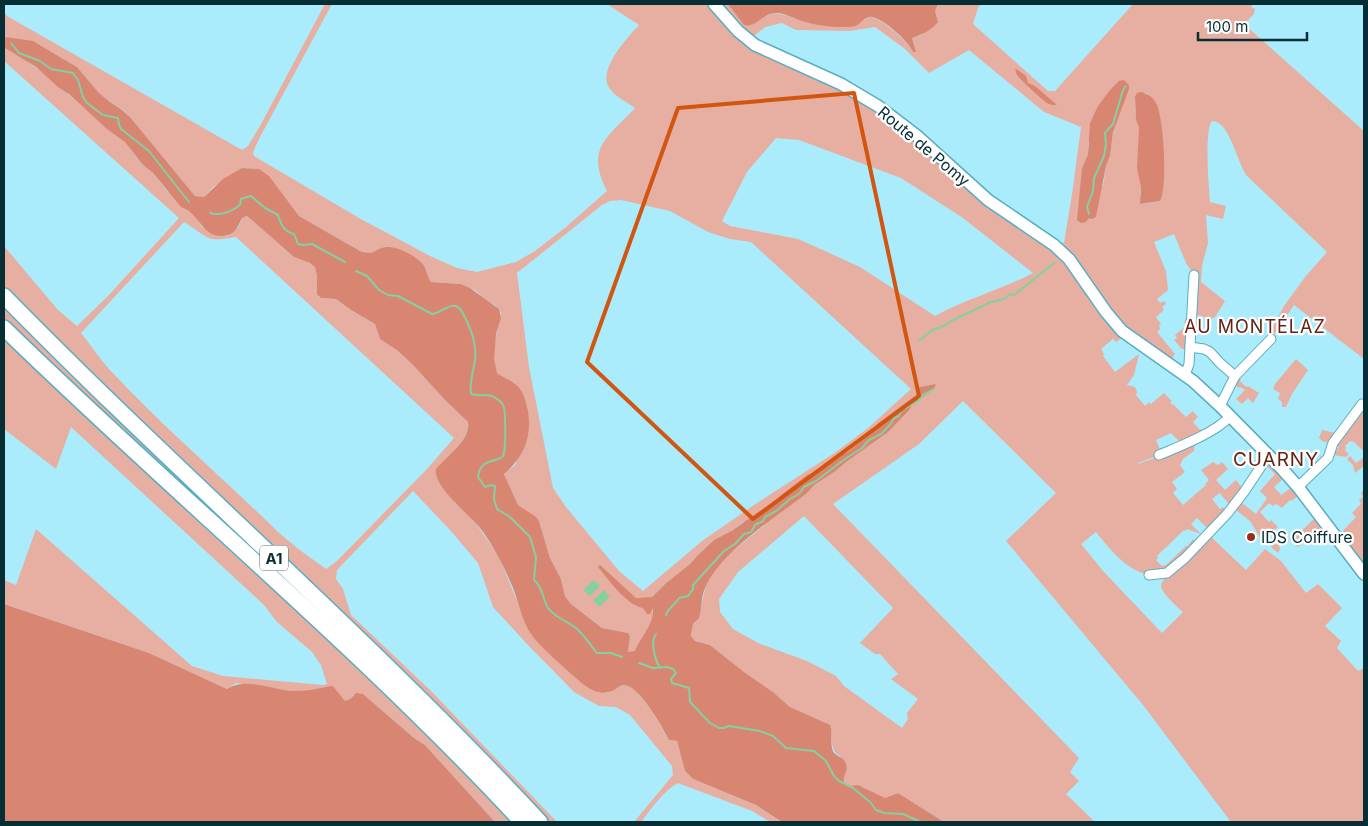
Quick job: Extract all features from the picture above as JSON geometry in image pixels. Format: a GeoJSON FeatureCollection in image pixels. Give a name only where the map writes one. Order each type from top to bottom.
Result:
{"type":"FeatureCollection","features":[{"type":"Feature","properties":{"kind":"highway","name":"A1"},"geometry":{"type":"LineString","coordinates":[[4,296],[130,421],[392,670],[540,822]]}},
{"type":"Feature","properties":{"kind":"highway","name":"A1"},"geometry":{"type":"LineString","coordinates":[[4,328],[354,652],[522,822]]}},
{"type":"Feature","properties":{"kind":"street","name":"Route de Pomy"},"geometry":{"type":"LineString","coordinates":[[714,4],[738,31],[756,45],[841,84],[878,106],[916,135],[988,200],[1054,245],[1069,259],[1122,331],[1185,375],[1220,406],[1298,487],[1364,574]]}},
{"type":"Feature","properties":{"kind":"street"},"geometry":{"type":"LineString","coordinates":[[1185,375],[1189,364],[1194,275]]}},
{"type":"Feature","properties":{"kind":"street"},"geometry":{"type":"LineString","coordinates":[[1220,406],[1235,376],[1271,339]]}},
{"type":"Feature","properties":{"kind":"street"},"geometry":{"type":"LineString","coordinates":[[1190,347],[1210,352],[1235,376]]}},
{"type":"Feature","properties":{"kind":"street"},"geometry":{"type":"LineString","coordinates":[[1298,487],[1328,458],[1333,443],[1362,404]]}},
{"type":"Feature","properties":{"kind":"street"},"geometry":{"type":"LineString","coordinates":[[1159,456],[1202,435],[1230,417]]}},
{"type":"Feature","properties":{"kind":"street"},"geometry":{"type":"LineString","coordinates":[[1149,575],[1166,573],[1185,558],[1227,514],[1268,456]]}},
{"type":"Feature","properties":{"kind":"highlighted area"},"geometry":{"type":"Polygon","coordinates":[[[854,93],[919,396],[753,519],[587,362],[678,108],[854,93]]]}},
{"type":"Feature","properties":{"kind":"shaded area"},"geometry":{"type":"Polygon","coordinates":[[[325,4],[332,4],[260,137],[253,152],[254,156],[359,218],[430,256],[457,268],[477,272],[516,262],[535,251],[607,191],[598,164],[602,145],[608,136],[635,108],[612,92],[607,82],[607,73],[621,46],[639,25],[607,4],[728,4],[744,24],[756,23],[774,13],[809,23],[864,20],[870,17],[882,21],[906,42],[913,52],[915,49],[912,38],[921,35],[938,22],[935,11],[938,4],[981,4],[973,24],[1048,91],[1055,91],[1133,4],[1253,4],[1251,7],[1255,9],[1254,14],[1244,24],[1364,131],[1364,359],[1294,305],[1271,339],[1268,336],[1284,306],[1305,277],[1327,252],[1247,176],[1224,128],[1212,121],[1208,136],[1210,202],[1226,206],[1223,219],[1206,215],[1208,243],[1202,266],[1201,282],[1225,301],[1215,317],[1211,319],[1191,313],[1194,275],[1186,263],[1174,234],[1154,242],[1166,271],[1168,290],[1157,299],[1160,303],[1164,301],[1166,304],[1162,307],[1164,310],[1156,317],[1161,324],[1157,332],[1175,354],[1168,364],[1126,335],[1116,342],[1113,339],[1101,349],[1104,354],[1103,356],[1115,372],[1139,354],[1134,375],[1127,385],[1135,387],[1136,395],[1145,406],[1149,402],[1151,404],[1164,393],[1172,401],[1170,402],[1186,417],[1193,411],[1198,417],[1193,422],[1204,432],[1180,442],[1171,433],[1156,440],[1161,452],[1159,455],[1138,464],[1195,443],[1194,451],[1183,459],[1180,465],[1185,472],[1172,482],[1177,489],[1173,493],[1183,505],[1206,485],[1209,480],[1201,470],[1213,462],[1218,465],[1222,462],[1228,469],[1216,480],[1225,490],[1236,480],[1243,489],[1231,507],[1220,493],[1212,499],[1220,509],[1223,507],[1226,511],[1209,530],[1197,518],[1191,524],[1201,534],[1187,529],[1186,531],[1184,530],[1157,556],[1156,560],[1162,566],[1166,565],[1188,546],[1193,539],[1198,545],[1166,573],[1155,575],[1135,570],[1117,556],[1096,532],[1081,544],[1104,572],[1162,633],[1183,612],[1164,592],[1161,586],[1162,582],[1210,536],[1246,570],[1265,549],[1281,561],[1306,593],[1318,584],[1342,608],[1325,626],[1341,641],[1337,648],[1358,671],[1364,668],[1364,822],[1231,822],[1143,705],[1006,541],[1056,493],[963,401],[919,444],[833,504],[1079,758],[1070,772],[1079,781],[1066,794],[1095,822],[944,822],[898,793],[885,798],[863,787],[844,784],[843,779],[846,771],[840,756],[833,748],[831,728],[790,707],[710,645],[695,641],[691,637],[693,624],[700,611],[706,586],[713,573],[734,551],[765,525],[743,522],[733,530],[714,540],[690,564],[665,584],[652,597],[653,615],[651,624],[635,652],[628,652],[630,636],[628,633],[602,628],[571,604],[565,596],[561,579],[550,558],[539,521],[518,505],[504,474],[516,464],[520,389],[497,373],[494,366],[494,343],[501,313],[496,306],[476,291],[461,284],[431,282],[423,264],[416,259],[383,248],[371,253],[360,251],[299,216],[259,169],[242,168],[213,187],[204,197],[195,196],[130,117],[99,93],[77,67],[40,45],[6,37],[4,40],[4,12],[7,16],[242,150],[248,146],[325,4]],[[782,23],[765,27],[754,36],[759,41],[834,75],[1003,204],[1055,241],[1064,243],[1081,127],[1044,112],[969,50],[929,73],[905,49],[875,27],[850,31],[796,30],[782,23]],[[1146,93],[1135,97],[1136,119],[1139,128],[1140,195],[1143,204],[1160,201],[1163,160],[1162,127],[1154,101],[1146,93]],[[1119,113],[1088,142],[1088,154],[1082,168],[1103,186],[1113,132],[1119,113]],[[776,138],[747,172],[722,221],[730,226],[798,239],[816,247],[860,267],[935,316],[1033,273],[963,218],[901,178],[799,140],[776,138]],[[621,200],[610,201],[602,205],[517,273],[529,367],[553,488],[566,507],[619,571],[643,591],[702,541],[836,452],[868,428],[911,389],[751,242],[730,239],[708,232],[670,211],[621,200]],[[804,516],[738,572],[719,599],[720,612],[733,629],[758,643],[807,661],[836,676],[844,686],[902,728],[908,719],[907,713],[918,699],[891,679],[898,674],[880,654],[875,654],[860,643],[893,608],[804,516]]]}},
{"type":"Feature","properties":{"kind":"shaded area"},"geometry":{"type":"Polygon","coordinates":[[[728,4],[938,4],[935,11],[938,22],[926,32],[912,38],[916,52],[913,52],[895,31],[872,17],[866,18],[856,26],[839,27],[812,24],[776,13],[767,15],[756,23],[744,25],[728,4]]]}},
{"type":"Feature","properties":{"kind":"shaded area"},"geometry":{"type":"Polygon","coordinates":[[[6,37],[33,41],[77,67],[99,93],[130,117],[195,196],[204,197],[223,179],[242,168],[259,169],[269,176],[299,216],[360,251],[370,253],[391,247],[406,252],[423,264],[431,282],[461,284],[470,288],[499,309],[501,318],[496,334],[494,359],[497,373],[515,384],[522,391],[529,421],[525,446],[517,461],[504,474],[518,505],[539,521],[550,558],[561,579],[565,596],[571,604],[602,628],[628,633],[630,636],[628,652],[635,651],[638,646],[651,620],[653,608],[650,614],[647,614],[643,608],[630,602],[598,567],[600,565],[636,598],[652,597],[714,540],[776,502],[780,496],[807,475],[820,470],[834,458],[848,452],[873,432],[877,424],[916,395],[920,387],[936,384],[934,389],[912,405],[888,432],[814,485],[807,493],[750,536],[723,561],[705,588],[699,618],[693,624],[691,636],[695,641],[710,645],[790,707],[830,725],[833,751],[844,760],[847,766],[844,784],[849,786],[858,785],[885,798],[898,793],[944,822],[782,822],[756,805],[693,779],[685,771],[677,741],[669,740],[650,708],[637,692],[624,685],[604,693],[590,689],[540,645],[531,634],[523,618],[513,588],[494,549],[480,528],[446,492],[437,476],[436,469],[466,435],[468,422],[413,365],[398,351],[380,339],[375,324],[336,299],[321,298],[317,295],[315,267],[294,257],[247,216],[242,218],[239,225],[230,234],[223,236],[210,233],[192,214],[181,207],[125,142],[107,129],[36,67],[5,48],[4,40],[6,37]]]}},
{"type":"Feature","properties":{"kind":"shaded area"},"geometry":{"type":"Polygon","coordinates":[[[4,45],[11,52],[43,73],[125,142],[167,191],[193,212],[202,227],[221,236],[226,236],[239,226],[242,218],[247,216],[294,257],[315,267],[317,296],[336,299],[375,324],[380,339],[398,351],[413,365],[468,422],[466,435],[436,469],[436,472],[444,489],[455,503],[472,518],[498,555],[531,634],[579,680],[607,693],[625,685],[637,692],[650,708],[669,740],[677,741],[685,771],[693,779],[756,805],[782,822],[770,822],[752,811],[678,783],[662,795],[641,822],[634,822],[673,775],[672,766],[630,715],[616,707],[599,706],[574,692],[526,643],[493,607],[478,563],[413,491],[337,570],[336,579],[343,589],[351,615],[431,691],[557,822],[495,822],[425,745],[414,738],[363,694],[353,695],[345,701],[333,686],[304,691],[291,691],[236,683],[227,689],[149,653],[4,604],[4,580],[16,585],[36,529],[192,666],[223,676],[327,684],[321,665],[312,652],[277,622],[264,605],[71,427],[56,469],[4,429],[4,246],[58,310],[77,326],[108,296],[179,218],[4,61],[4,45]],[[184,222],[81,333],[109,369],[171,431],[278,532],[326,569],[337,561],[427,469],[454,438],[236,237],[212,239],[184,222]]]}},
{"type":"Feature","properties":{"kind":"shaded area"},"geometry":{"type":"Polygon","coordinates":[[[1015,68],[1026,76],[1028,83],[1035,86],[1057,105],[1049,104],[1038,95],[1018,76],[1015,68]]]}},
{"type":"Feature","properties":{"kind":"shaded area"},"geometry":{"type":"Polygon","coordinates":[[[1124,80],[1129,85],[1129,89],[1113,132],[1110,156],[1106,166],[1096,217],[1089,218],[1086,222],[1081,223],[1077,220],[1082,168],[1088,154],[1090,123],[1098,106],[1111,89],[1119,81],[1124,80]]]}},
{"type":"Feature","properties":{"kind":"shaded area"},"geometry":{"type":"Polygon","coordinates":[[[1141,92],[1153,99],[1159,111],[1163,137],[1164,182],[1160,201],[1140,204],[1141,187],[1137,168],[1139,128],[1136,120],[1135,97],[1137,93],[1141,92]]]}},
{"type":"Feature","properties":{"kind":"shaded area"},"geometry":{"type":"Polygon","coordinates":[[[1188,315],[1188,349],[1182,349],[1174,340],[1177,338],[1175,335],[1187,325],[1184,322],[1188,315]]]}},
{"type":"Feature","properties":{"kind":"shaded area"},"geometry":{"type":"Polygon","coordinates":[[[1296,359],[1308,370],[1286,407],[1282,407],[1282,402],[1278,399],[1280,393],[1273,389],[1296,359]]]}},
{"type":"Feature","properties":{"kind":"shaded area"},"geometry":{"type":"Polygon","coordinates":[[[1237,375],[1246,387],[1248,386],[1259,393],[1253,403],[1248,398],[1242,404],[1236,399],[1245,390],[1235,385],[1233,387],[1237,375]]]}},
{"type":"Feature","properties":{"kind":"shaded area"},"geometry":{"type":"Polygon","coordinates":[[[1364,401],[1364,449],[1362,450],[1354,442],[1350,441],[1345,446],[1345,450],[1349,454],[1346,457],[1333,455],[1339,447],[1330,442],[1324,442],[1319,438],[1322,430],[1335,433],[1364,401]]]}},
{"type":"Feature","properties":{"kind":"shaded area"},"geometry":{"type":"Polygon","coordinates":[[[1350,456],[1356,463],[1364,457],[1364,466],[1355,473],[1353,465],[1347,459],[1350,456]]]}},
{"type":"Feature","properties":{"kind":"shaded area"},"geometry":{"type":"Polygon","coordinates":[[[1268,463],[1284,478],[1274,487],[1281,495],[1292,487],[1298,496],[1290,500],[1282,508],[1276,504],[1273,506],[1269,503],[1260,512],[1269,522],[1271,520],[1278,527],[1273,531],[1271,529],[1261,539],[1250,521],[1236,510],[1242,503],[1256,514],[1267,498],[1260,491],[1275,474],[1266,465],[1268,463]]]}},
{"type":"Feature","properties":{"kind":"shaded area"},"geometry":{"type":"Polygon","coordinates":[[[1363,490],[1364,570],[1338,536],[1356,517],[1352,513],[1361,504],[1359,500],[1363,497],[1361,493],[1363,490]]]}},
{"type":"Feature","properties":{"kind":"shaded area"},"geometry":{"type":"Polygon","coordinates":[[[1314,519],[1323,530],[1298,547],[1289,539],[1292,536],[1294,538],[1314,519]]]}},
{"type":"Feature","properties":{"kind":"shaded area"},"geometry":{"type":"Polygon","coordinates":[[[1281,531],[1289,541],[1279,546],[1278,553],[1271,547],[1280,539],[1277,535],[1281,531]]]}},
{"type":"Feature","properties":{"kind":"shaded area"},"geometry":{"type":"Polygon","coordinates":[[[594,580],[600,586],[590,596],[583,590],[594,580]]]}},
{"type":"Feature","properties":{"kind":"shaded area"},"geometry":{"type":"Polygon","coordinates":[[[604,590],[610,597],[599,607],[593,600],[604,590]]]}},
{"type":"Feature","properties":{"kind":"shaded area"},"geometry":{"type":"Polygon","coordinates":[[[4,604],[149,653],[227,689],[242,684],[292,691],[333,686],[345,701],[356,693],[363,694],[414,738],[425,745],[495,822],[4,822],[4,604]]]}},
{"type":"Feature","properties":{"kind":"waterway"},"geometry":{"type":"LineString","coordinates":[[11,43],[19,53],[40,61],[51,69],[73,73],[78,80],[83,97],[87,103],[103,115],[118,118],[121,129],[149,151],[189,202]]}},
{"type":"Feature","properties":{"kind":"waterway"},"geometry":{"type":"LineString","coordinates":[[1089,214],[1087,207],[1093,191],[1094,178],[1104,156],[1105,133],[1113,124],[1123,90],[1126,86]]}},
{"type":"Feature","properties":{"kind":"waterway"},"geometry":{"type":"LineString","coordinates":[[210,213],[222,214],[240,205],[241,199],[251,196],[265,208],[278,215],[283,227],[294,234],[298,244],[312,244],[345,262]]}},
{"type":"Feature","properties":{"kind":"waterway"},"geometry":{"type":"LineString","coordinates":[[919,341],[932,330],[944,326],[991,302],[1004,299],[1010,294],[1014,295],[1054,263]]}},
{"type":"Feature","properties":{"kind":"waterway"},"geometry":{"type":"LineString","coordinates":[[356,271],[367,276],[379,290],[388,295],[398,296],[432,314],[451,306],[458,307],[461,310],[475,346],[471,394],[494,397],[502,404],[505,414],[503,456],[485,463],[479,471],[478,477],[485,487],[495,486],[494,499],[497,509],[510,517],[530,537],[536,557],[534,580],[539,586],[548,608],[577,629],[597,653],[611,653],[622,657]]}},
{"type":"Feature","properties":{"kind":"waterway"},"geometry":{"type":"LineString","coordinates":[[666,615],[679,598],[688,596],[693,589],[693,585],[724,551],[735,544],[744,534],[751,532],[755,525],[799,494],[804,487],[816,481],[862,448],[869,440],[881,434],[894,418],[899,416],[901,411],[934,389]]}},
{"type":"Feature","properties":{"kind":"waterway"},"geometry":{"type":"LineString","coordinates":[[656,634],[653,642],[654,651],[660,668]]}},
{"type":"Feature","properties":{"kind":"waterway"},"geometry":{"type":"LineString","coordinates":[[639,663],[653,668],[667,667],[673,669],[676,673],[671,679],[672,683],[689,688],[690,702],[710,723],[719,728],[729,726],[760,731],[773,736],[786,748],[814,751],[826,761],[839,781],[853,788],[870,802],[876,810],[884,813],[903,814],[921,822]]}},
{"type":"Feature","properties":{"kind":"place","name":"IDS Coiffure"},"geometry":{"type":"Point","coordinates":[1251,537]}},
{"type":"Feature","properties":{"kind":"district","name":"AU MONTÉLAZ"},"geometry":{"type":"Point","coordinates":[1255,326]}},
{"type":"Feature","properties":{"kind":"district","name":"CUARNY"},"geometry":{"type":"Point","coordinates":[1276,459]}}]}
